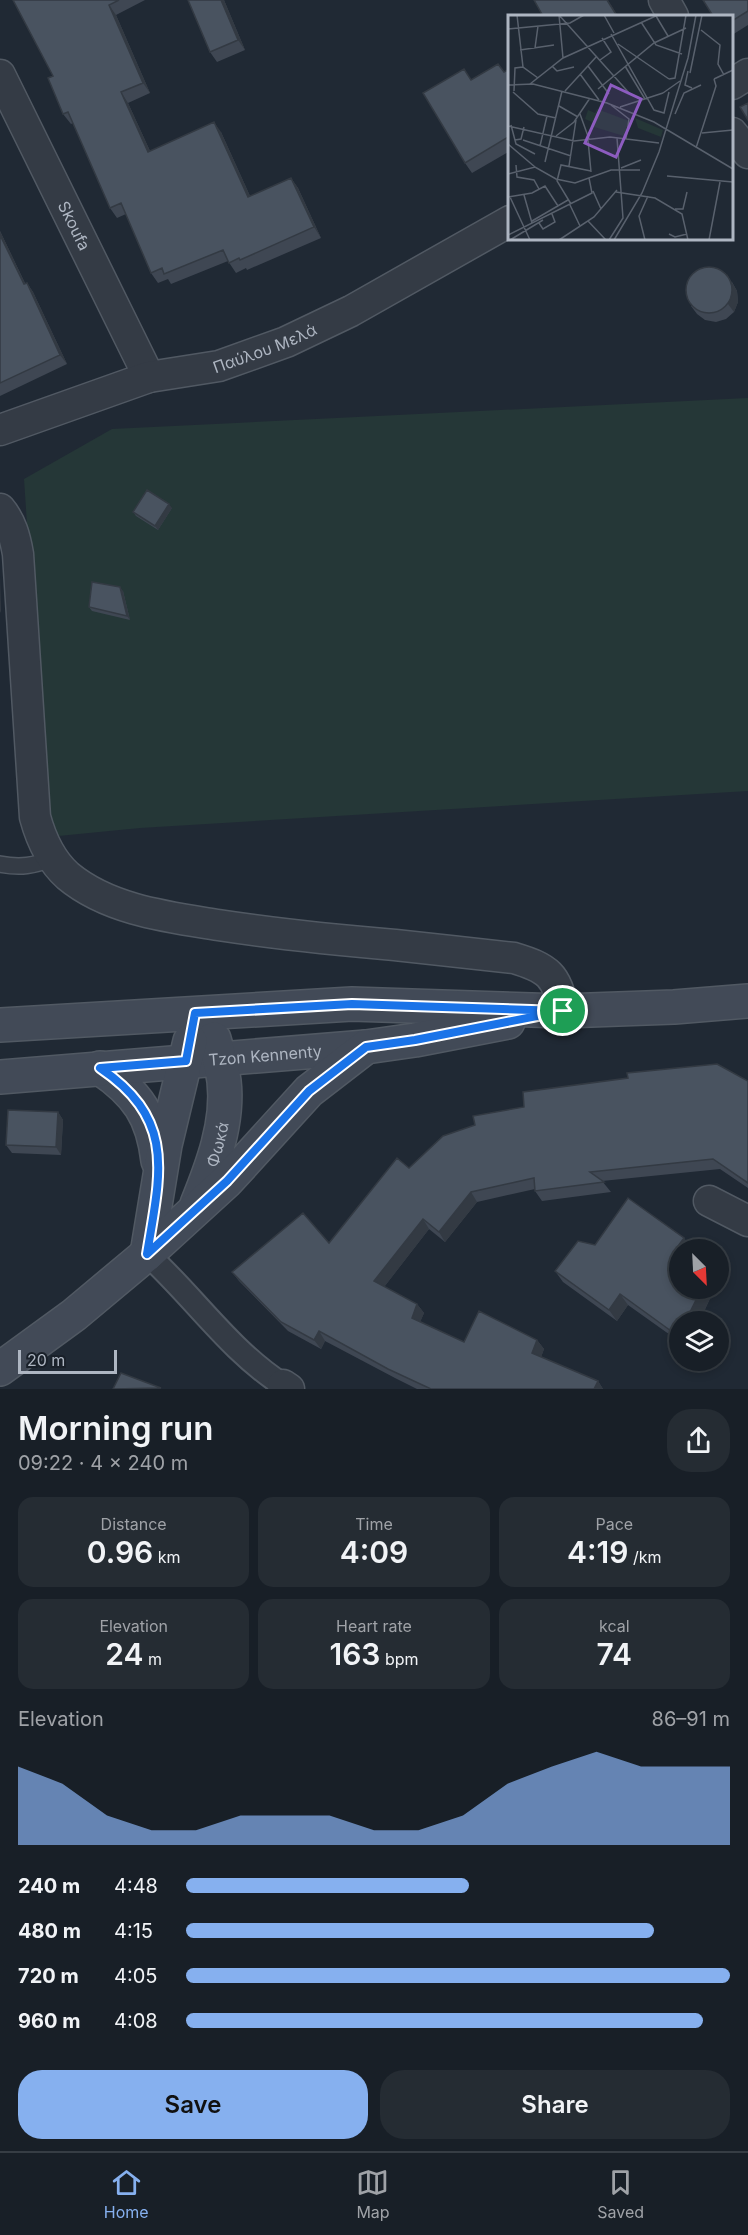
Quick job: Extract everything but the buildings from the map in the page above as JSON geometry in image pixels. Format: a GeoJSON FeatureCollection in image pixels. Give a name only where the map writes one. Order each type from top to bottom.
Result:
{"type":"FeatureCollection","features":[{"type":"Feature","properties":{"kind":"main road","name":"Tzon Kennenty"},"geometry":{"type":"LineString","coordinates":[[0,1025],[352,1004],[563,1011],[674,1007],[748,1001]]}},
{"type":"Feature","properties":{"kind":"main road","name":"Tzon Kennenty"},"geometry":{"type":"LineString","coordinates":[[0,1077],[366,1047],[415,1040],[563,1011]]}},
{"type":"Feature","properties":{"kind":"main road","name":"Φωκά"},"geometry":{"type":"LineString","coordinates":[[0,1369],[74,1316],[194,1212],[211,1167],[221,1126],[224,1082],[219,1059],[201,1013]]}},
{"type":"Feature","properties":{"kind":"main road"},"geometry":{"type":"LineString","coordinates":[[147,1254],[165,1144],[201,1013]]}},
{"type":"Feature","properties":{"kind":"main road"},"geometry":{"type":"LineString","coordinates":[[194,1212],[227,1181],[302,1097],[366,1047]]}},
{"type":"Feature","properties":{"kind":"main road"},"geometry":{"type":"LineString","coordinates":[[100,1068],[116,1079],[141,1104],[157,1145],[160,1175]]}},
{"type":"Feature","properties":{"kind":"street"},"geometry":{"type":"LineString","coordinates":[[664,0],[672,15]]}},
{"type":"Feature","properties":{"kind":"street"},"geometry":{"type":"LineString","coordinates":[[733,83],[748,74]]}},
{"type":"Feature","properties":{"kind":"street","name":"Skoufa"},"geometry":{"type":"LineString","coordinates":[[0,75],[149,377]]}},
{"type":"Feature","properties":{"kind":"street"},"geometry":{"type":"LineString","coordinates":[[733,135],[748,153]]}},
{"type":"Feature","properties":{"kind":"street","name":"Παύλου Μελά"},"geometry":{"type":"LineString","coordinates":[[0,430],[149,377],[219,366],[286,342],[351,311],[508,221]]}},
{"type":"Feature","properties":{"kind":"street"},"geometry":{"type":"LineString","coordinates":[[0,509],[6,516],[14,535],[18,554],[35,817],[42,840],[67,875],[92,891],[145,911],[181,919],[309,938],[514,958],[538,965],[553,978],[560,994],[563,1011]]}},
{"type":"Feature","properties":{"kind":"street"},"geometry":{"type":"LineString","coordinates":[[709,1202],[748,1221]]}},
{"type":"Feature","properties":{"kind":"street"},"geometry":{"type":"LineString","coordinates":[[147,1254],[170,1275],[260,1370],[286,1387]]}},
{"type":"Feature","properties":{"kind":"lane"},"geometry":{"type":"LineString","coordinates":[[0,864],[20,868],[53,858]]}},
{"type":"Feature","properties":{"kind":"shaded area"},"geometry":{"type":"Polygon","coordinates":[[[748,398],[748,791],[140,828],[48,837],[24,479],[112,429],[748,398]]]}},
{"type":"Feature","properties":{"kind":"route"},"geometry":{"type":"LineString","coordinates":[[352,1004],[563,1011],[415,1040],[366,1047],[296,1103],[227,1181],[147,1254],[160,1175],[157,1145],[141,1104],[129,1090],[100,1068],[186,1061],[195,1013],[352,1004]]}}]}
